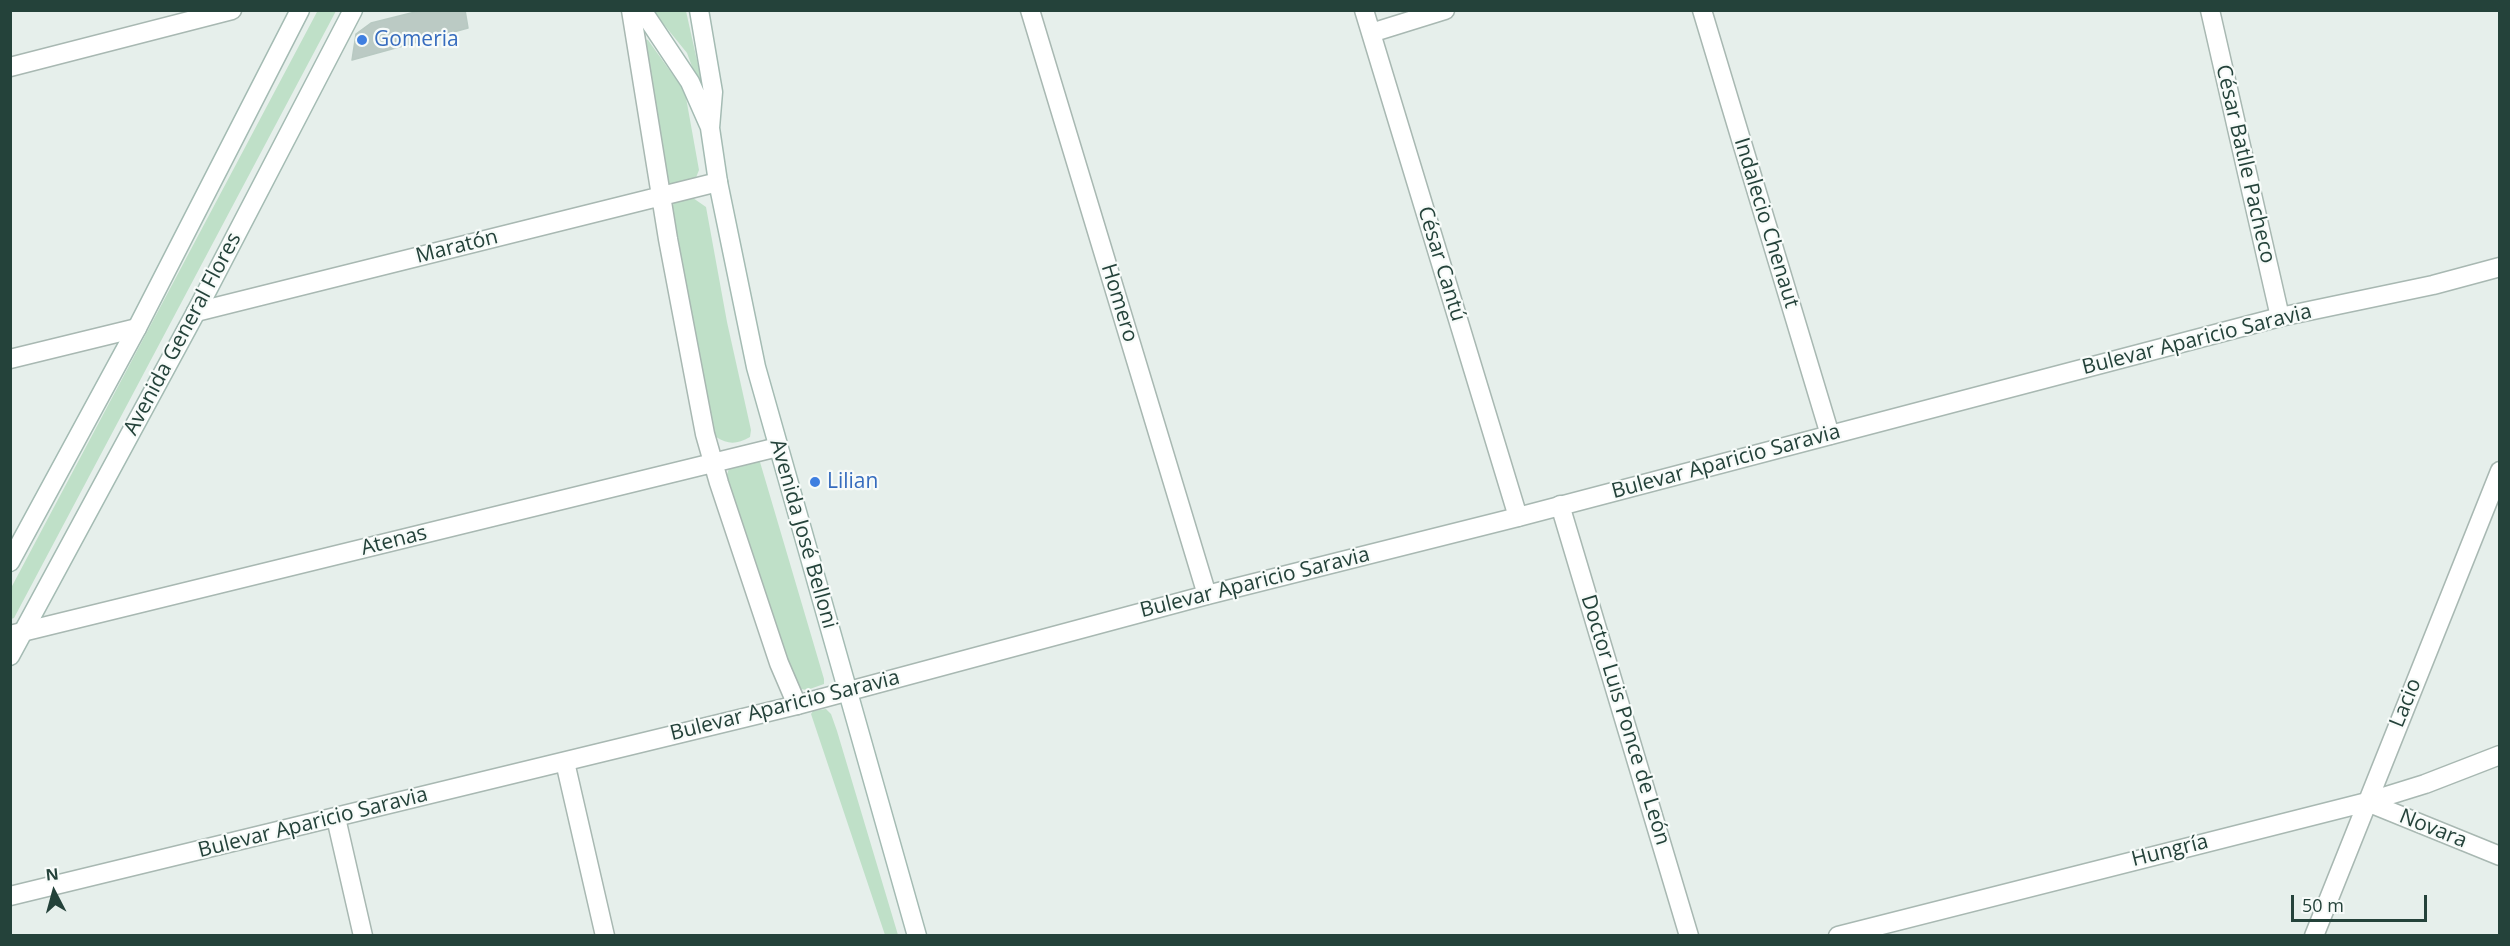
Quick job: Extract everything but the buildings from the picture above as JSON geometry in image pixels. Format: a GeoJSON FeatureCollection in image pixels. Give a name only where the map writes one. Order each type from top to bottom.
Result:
{"type":"FeatureCollection","features":[{"type":"Feature","properties":{"kind":"street"},"geometry":{"type":"LineString","coordinates":[[10,67],[232,10]]}},
{"type":"Feature","properties":{"kind":"street","name":"Avenida General Flores"},"geometry":{"type":"LineString","coordinates":[[10,562],[137,328],[300,10]]}},
{"type":"Feature","properties":{"kind":"street","name":"Avenida General Flores"},"geometry":{"type":"LineString","coordinates":[[10,656],[17,633],[196,312],[353,10]]}},
{"type":"Feature","properties":{"kind":"street"},"geometry":{"type":"LineString","coordinates":[[632,10],[668,239],[703,422],[713,463],[776,652],[797,705]]}},
{"type":"Feature","properties":{"kind":"street","name":"Avenida José Belloni"},"geometry":{"type":"LineString","coordinates":[[642,10],[690,82],[710,128]]}},
{"type":"Feature","properties":{"kind":"street","name":"Avenida José Belloni"},"geometry":{"type":"LineString","coordinates":[[699,10],[713,92],[710,128],[718,182],[756,367],[916,936]]}},
{"type":"Feature","properties":{"kind":"street","name":"Homero"},"geometry":{"type":"LineString","coordinates":[[1030,10],[1207,595]]}},
{"type":"Feature","properties":{"kind":"street","name":"César Cantú"},"geometry":{"type":"LineString","coordinates":[[1364,10],[1518,517]]}},
{"type":"Feature","properties":{"kind":"street"},"geometry":{"type":"LineString","coordinates":[[1371,33],[1445,10]]}},
{"type":"Feature","properties":{"kind":"street","name":"Indalecio Chenaut"},"geometry":{"type":"LineString","coordinates":[[1702,10],[1830,435]]}},
{"type":"Feature","properties":{"kind":"street","name":"César Batlle Pacheco"},"geometry":{"type":"LineString","coordinates":[[2210,10],[2280,317]]}},
{"type":"Feature","properties":{"kind":"street","name":"Maratón"},"geometry":{"type":"LineString","coordinates":[[196,312],[718,182]]}},
{"type":"Feature","properties":{"kind":"street","name":"Bulevar Aparicio Saravia"},"geometry":{"type":"LineString","coordinates":[[10,896],[797,705],[1207,595],[1518,517],[2280,317],[2433,285],[2499,267]]}},
{"type":"Feature","properties":{"kind":"street"},"geometry":{"type":"LineString","coordinates":[[10,359],[137,328]]}},
{"type":"Feature","properties":{"kind":"street","name":"Atenas"},"geometry":{"type":"LineString","coordinates":[[17,633],[778,447]]}},
{"type":"Feature","properties":{"kind":"street","name":"Lacio"},"geometry":{"type":"LineString","coordinates":[[2314,936],[2499,471]]}},
{"type":"Feature","properties":{"kind":"street","name":"Doctor Luis Ponce de León"},"geometry":{"type":"LineString","coordinates":[[1560,505],[1689,936]]}},
{"type":"Feature","properties":{"kind":"street","name":"Hungría"},"geometry":{"type":"LineString","coordinates":[[1838,936],[2367,802],[2425,784],[2499,755]]}},
{"type":"Feature","properties":{"kind":"street"},"geometry":{"type":"LineString","coordinates":[[565,762],[605,936]]}},
{"type":"Feature","properties":{"kind":"street","name":"Novara"},"geometry":{"type":"LineString","coordinates":[[2367,802],[2499,856]]}},
{"type":"Feature","properties":{"kind":"street"},"geometry":{"type":"LineString","coordinates":[[336,818],[363,936]]}},
{"type":"Feature","properties":{"kind":"green space"},"geometry":{"type":"Polygon","coordinates":[[[318,10],[336,11],[14,618],[11,619],[11,588],[318,10]]]}},
{"type":"Feature","properties":{"kind":"green space"},"geometry":{"type":"Polygon","coordinates":[[[653,11],[686,11],[708,110],[687,53],[653,11]]]}},
{"type":"Feature","properties":{"kind":"green space"},"geometry":{"type":"Polygon","coordinates":[[[644,39],[648,40],[685,92],[699,170],[695,180],[669,185],[665,183],[644,39]]]}},
{"type":"Feature","properties":{"kind":"green space"},"geometry":{"type":"Polygon","coordinates":[[[693,198],[706,207],[727,322],[751,430],[750,437],[737,442],[729,442],[716,437],[711,427],[672,219],[672,206],[676,200],[693,198]]]}},
{"type":"Feature","properties":{"kind":"green space"},"geometry":{"type":"Polygon","coordinates":[[[757,460],[760,462],[824,679],[824,684],[807,690],[800,689],[794,678],[728,488],[726,478],[729,468],[757,460]]]}},
{"type":"Feature","properties":{"kind":"green space"},"geometry":{"type":"Polygon","coordinates":[[[826,709],[831,714],[837,731],[898,935],[885,935],[811,714],[813,711],[826,709]]]}},
{"type":"Feature","properties":{"kind":"place","name":"Gomeria"},"geometry":{"type":"Point","coordinates":[362,40]}},
{"type":"Feature","properties":{"kind":"place","name":"Lilian"},"geometry":{"type":"Point","coordinates":[815,482]}}]}
